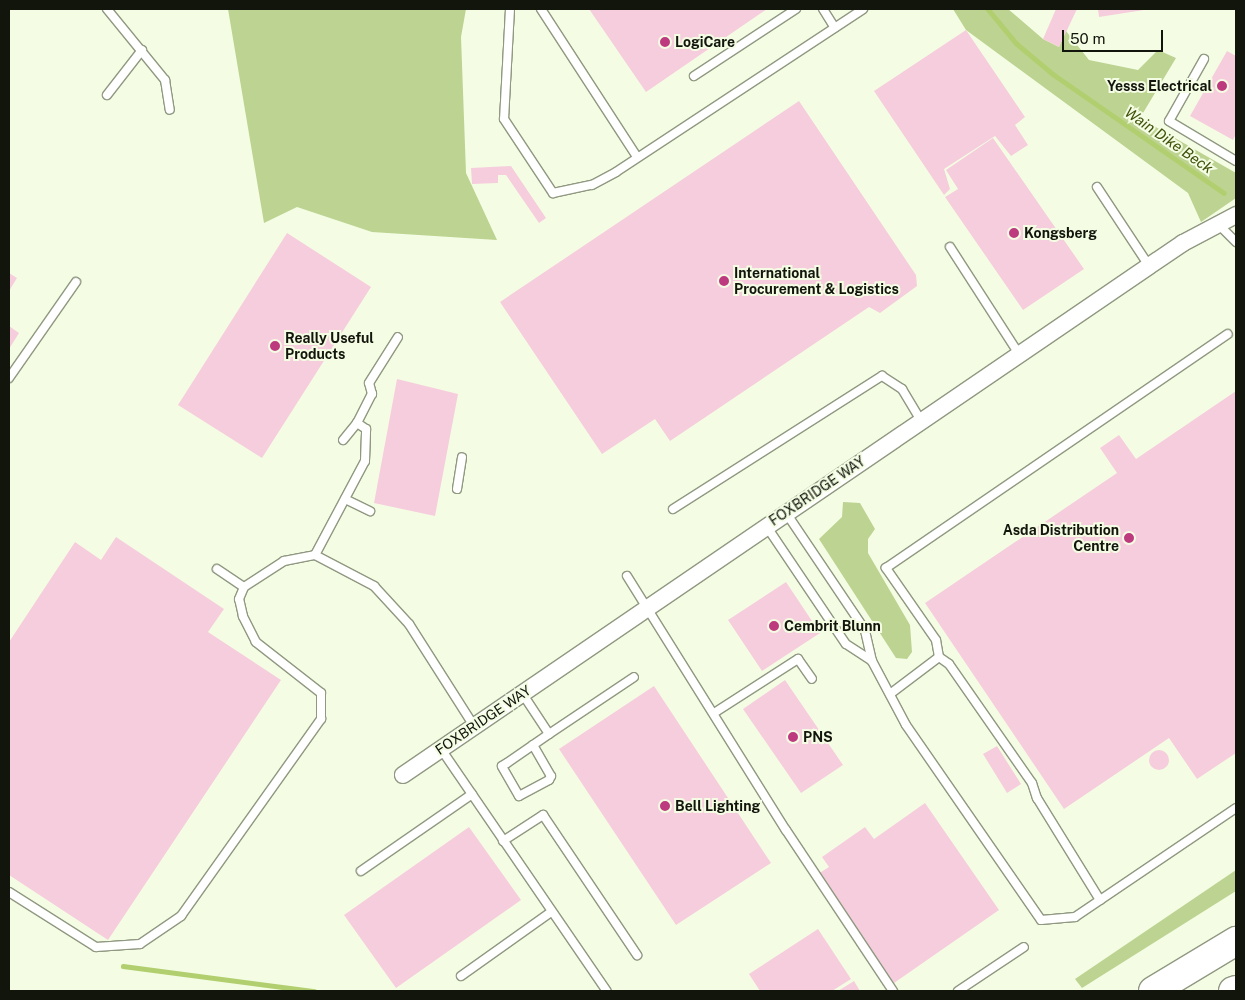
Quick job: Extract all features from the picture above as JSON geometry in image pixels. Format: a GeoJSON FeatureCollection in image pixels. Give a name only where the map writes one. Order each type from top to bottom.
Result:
{"type":"FeatureCollection","features":[{"type":"Feature","properties":{"kind":"highway"},"geometry":{"type":"LineString","coordinates":[[1153,991],[1236,941]]}},
{"type":"Feature","properties":{"kind":"highway"},"geometry":{"type":"LineString","coordinates":[[1171,991],[1236,956]]}},
{"type":"Feature","properties":{"kind":"street","name":"FOXBRIDGE WAY"},"geometry":{"type":"LineString","coordinates":[[402,775],[1183,243],[1220,226],[1236,215]]}},
{"type":"Feature","properties":{"kind":"lane"},"geometry":{"type":"LineString","coordinates":[[107,9],[142,50],[164,80],[170,110]]}},
{"type":"Feature","properties":{"kind":"lane"},"geometry":{"type":"LineString","coordinates":[[510,9],[504,119],[553,193],[592,185],[863,9]]}},
{"type":"Feature","properties":{"kind":"lane"},"geometry":{"type":"LineString","coordinates":[[541,9],[637,157]]}},
{"type":"Feature","properties":{"kind":"lane"},"geometry":{"type":"LineString","coordinates":[[694,76],[796,9]]}},
{"type":"Feature","properties":{"kind":"lane"},"geometry":{"type":"LineString","coordinates":[[823,9],[835,28]]}},
{"type":"Feature","properties":{"kind":"lane"},"geometry":{"type":"LineString","coordinates":[[107,95],[142,50]]}},
{"type":"Feature","properties":{"kind":"lane"},"geometry":{"type":"LineString","coordinates":[[1204,60],[1169,121],[1236,161]]}},
{"type":"Feature","properties":{"kind":"lane"},"geometry":{"type":"LineString","coordinates":[[1097,187],[1149,266]]}},
{"type":"Feature","properties":{"kind":"lane"},"geometry":{"type":"LineString","coordinates":[[1220,226],[1236,242]]}},
{"type":"Feature","properties":{"kind":"lane"},"geometry":{"type":"LineString","coordinates":[[950,247],[1020,354]]}},
{"type":"Feature","properties":{"kind":"lane"},"geometry":{"type":"LineString","coordinates":[[9,378],[76,282]]}},
{"type":"Feature","properties":{"kind":"lane"},"geometry":{"type":"LineString","coordinates":[[1100,900],[1037,798],[1032,783],[949,664],[939,657],[936,640],[886,568],[1228,334]]}},
{"type":"Feature","properties":{"kind":"lane"},"geometry":{"type":"LineString","coordinates":[[343,440],[357,423],[372,394],[369,383],[398,337]]}},
{"type":"Feature","properties":{"kind":"lane"},"geometry":{"type":"LineString","coordinates":[[674,509],[882,376],[902,389],[921,421]]}},
{"type":"Feature","properties":{"kind":"lane"},"geometry":{"type":"LineString","coordinates":[[315,555],[365,460],[366,429],[357,423]]}},
{"type":"Feature","properties":{"kind":"lane"},"geometry":{"type":"LineString","coordinates":[[457,489],[462,457]]}},
{"type":"Feature","properties":{"kind":"lane"},"geometry":{"type":"LineString","coordinates":[[345,499],[370,511]]}},
{"type":"Feature","properties":{"kind":"lane"},"geometry":{"type":"LineString","coordinates":[[786,513],[865,630],[872,661],[906,725],[1041,920],[1075,917],[1236,808]]}},
{"type":"Feature","properties":{"kind":"lane"},"geometry":{"type":"LineString","coordinates":[[766,526],[846,644],[872,661]]}},
{"type":"Feature","properties":{"kind":"lane"},"geometry":{"type":"LineString","coordinates":[[9,892],[96,946],[140,944],[181,916],[321,719],[321,693],[256,642],[247,627],[239,599],[244,587],[284,561],[315,555],[348,569],[391,602],[423,644],[474,726]]}},
{"type":"Feature","properties":{"kind":"lane"},"geometry":{"type":"LineString","coordinates":[[217,569],[244,587]]}},
{"type":"Feature","properties":{"kind":"lane"},"geometry":{"type":"LineString","coordinates":[[627,576],[645,609],[893,991]]}},
{"type":"Feature","properties":{"kind":"lane"},"geometry":{"type":"LineString","coordinates":[[890,694],[939,657]]}},
{"type":"Feature","properties":{"kind":"lane"},"geometry":{"type":"LineString","coordinates":[[714,713],[798,659],[812,679]]}},
{"type":"Feature","properties":{"kind":"lane"},"geometry":{"type":"LineString","coordinates":[[533,745],[551,776],[542,784],[518,796],[502,766],[549,734],[634,677]]}},
{"type":"Feature","properties":{"kind":"lane"},"geometry":{"type":"LineString","coordinates":[[522,693],[549,734]]}},
{"type":"Feature","properties":{"kind":"lane"},"geometry":{"type":"LineString","coordinates":[[441,748],[551,912],[607,991]]}},
{"type":"Feature","properties":{"kind":"lane"},"geometry":{"type":"LineString","coordinates":[[361,871],[472,794]]}},
{"type":"Feature","properties":{"kind":"lane"},"geometry":{"type":"LineString","coordinates":[[503,841],[543,815],[636,955]]}},
{"type":"Feature","properties":{"kind":"lane"},"geometry":{"type":"LineString","coordinates":[[461,976],[551,912]]}},
{"type":"Feature","properties":{"kind":"lane"},"geometry":{"type":"LineString","coordinates":[[958,991],[1024,947]]}},
{"type":"Feature","properties":{"kind":"green space"},"geometry":{"type":"Polygon","coordinates":[[[228,9],[466,9],[461,37],[466,173],[497,240],[372,232],[297,207],[264,223],[228,9]]]}},
{"type":"Feature","properties":{"kind":"green space"},"geometry":{"type":"Polygon","coordinates":[[[953,9],[1008,9],[1043,39],[1059,47],[1066,31],[1089,60],[1138,70],[1158,50],[1176,58],[1140,118],[1236,173],[1236,198],[1201,222],[1188,193],[966,30],[953,9]]]}},
{"type":"Feature","properties":{"kind":"green space"},"geometry":{"type":"Polygon","coordinates":[[[843,502],[860,503],[875,529],[868,539],[868,553],[910,625],[912,652],[907,659],[896,658],[819,539],[842,517],[843,502]]]}},
{"type":"Feature","properties":{"kind":"green space"},"geometry":{"type":"Polygon","coordinates":[[[1236,870],[1236,891],[1082,988],[1075,979],[1236,870]]]}},
{"type":"Feature","properties":{"kind":"building","name":"LogiCare"},"geometry":{"type":"Polygon","coordinates":[[[589,9],[767,9],[646,92],[589,9]]]}},
{"type":"Feature","properties":{"kind":"building"},"geometry":{"type":"Polygon","coordinates":[[[1056,9],[1077,9],[1059,47],[1043,39],[1056,9]]]}},
{"type":"Feature","properties":{"kind":"building"},"geometry":{"type":"Polygon","coordinates":[[[1098,9],[1143,9],[1144,10],[1099,17],[1098,9]]]}},
{"type":"Feature","properties":{"kind":"building"},"geometry":{"type":"Polygon","coordinates":[[[966,30],[1025,117],[1015,125],[1028,145],[1011,156],[995,136],[944,169],[950,189],[944,195],[874,91],[966,30]]]}},
{"type":"Feature","properties":{"kind":"building","name":"Yesss Electrical"},"geometry":{"type":"Polygon","coordinates":[[[1227,51],[1236,56],[1236,134],[1233,140],[1190,116],[1227,51]]]}},
{"type":"Feature","properties":{"kind":"building","name":"International Procurement & Logistics"},"geometry":{"type":"Polygon","coordinates":[[[799,101],[916,275],[917,286],[880,313],[869,307],[670,441],[655,419],[602,454],[500,302],[799,101]]]}},
{"type":"Feature","properties":{"kind":"building","name":"Kongsberg"},"geometry":{"type":"Polygon","coordinates":[[[993,138],[1084,269],[1023,310],[945,197],[958,189],[946,170],[993,138]]]}},
{"type":"Feature","properties":{"kind":"building"},"geometry":{"type":"Polygon","coordinates":[[[511,166],[546,218],[539,223],[506,175],[498,175],[498,183],[472,184],[471,168],[511,166]]]}},
{"type":"Feature","properties":{"kind":"building","name":"Really Useful Products"},"geometry":{"type":"Polygon","coordinates":[[[287,233],[371,287],[262,458],[178,405],[287,233]]]}},
{"type":"Feature","properties":{"kind":"building"},"geometry":{"type":"Polygon","coordinates":[[[9,273],[17,278],[9,291],[9,273]]]}},
{"type":"Feature","properties":{"kind":"building"},"geometry":{"type":"Polygon","coordinates":[[[9,326],[19,333],[9,349],[9,326]]]}},
{"type":"Feature","properties":{"kind":"building"},"geometry":{"type":"Polygon","coordinates":[[[397,379],[458,394],[435,516],[374,503],[397,379]]]}},
{"type":"Feature","properties":{"kind":"building","name":"Asda Distribution Centre"},"geometry":{"type":"Polygon","coordinates":[[[1236,391],[1236,753],[1197,779],[1169,738],[1064,809],[925,603],[1117,473],[1100,448],[1119,435],[1136,459],[1236,391]]]}},
{"type":"Feature","properties":{"kind":"building"},"geometry":{"type":"Polygon","coordinates":[[[116,537],[224,609],[208,632],[281,680],[108,940],[9,875],[9,642],[75,542],[101,560],[116,537]]]}},
{"type":"Feature","properties":{"kind":"building","name":"Cembrit Blunn"},"geometry":{"type":"Polygon","coordinates":[[[786,582],[820,633],[762,671],[728,620],[786,582]]]}},
{"type":"Feature","properties":{"kind":"building","name":"PNS"},"geometry":{"type":"Polygon","coordinates":[[[785,680],[843,765],[801,793],[743,709],[785,680]]]}},
{"type":"Feature","properties":{"kind":"building","name":"Bell Lighting"},"geometry":{"type":"Polygon","coordinates":[[[654,686],[771,863],[676,925],[559,749],[654,686]]]}},
{"type":"Feature","properties":{"kind":"building"},"geometry":{"type":"Polygon","coordinates":[[[997,746],[1021,784],[1007,793],[983,754],[997,746]]]}},
{"type":"Feature","properties":{"kind":"building"},"geometry":{"type":"Polygon","coordinates":[[[1159,750],[1166,753],[1169,760],[1166,767],[1159,770],[1152,767],[1149,760],[1152,753],[1159,750]]]}},
{"type":"Feature","properties":{"kind":"building"},"geometry":{"type":"Polygon","coordinates":[[[925,803],[999,910],[894,983],[818,874],[829,867],[822,857],[865,827],[874,839],[925,803]]]}},
{"type":"Feature","properties":{"kind":"building"},"geometry":{"type":"Polygon","coordinates":[[[469,827],[521,900],[396,988],[344,915],[469,827]]]}},
{"type":"Feature","properties":{"kind":"building"},"geometry":{"type":"Polygon","coordinates":[[[818,929],[851,979],[832,991],[760,991],[749,974],[818,929]]]}},
{"type":"Feature","properties":{"kind":"building"},"geometry":{"type":"Polygon","coordinates":[[[854,981],[860,991],[838,991],[854,981]]]}},
{"type":"Feature","properties":{"kind":"waterway","name":"Wain Dike Beck"},"geometry":{"type":"LineString","coordinates":[[988,9],[1016,43],[1053,74],[1224,193]]}},
{"type":"Feature","properties":{"kind":"waterway"},"geometry":{"type":"LineString","coordinates":[[123,966],[314,991]]}},
{"type":"Feature","properties":{"kind":"place","name":"LogiCare"},"geometry":{"type":"Point","coordinates":[665,42]}},
{"type":"Feature","properties":{"kind":"place","name":"Yesss Electrical"},"geometry":{"type":"Point","coordinates":[1222,86]}},
{"type":"Feature","properties":{"kind":"place","name":"Kongsberg"},"geometry":{"type":"Point","coordinates":[1014,233]}},
{"type":"Feature","properties":{"kind":"place","name":"International Procurement & Logistics"},"geometry":{"type":"Point","coordinates":[724,281]}},
{"type":"Feature","properties":{"kind":"place","name":"Really Useful Products"},"geometry":{"type":"Point","coordinates":[275,346]}},
{"type":"Feature","properties":{"kind":"place","name":"Asda Distribution Centre"},"geometry":{"type":"Point","coordinates":[1129,538]}},
{"type":"Feature","properties":{"kind":"place","name":"Cembrit Blunn"},"geometry":{"type":"Point","coordinates":[774,626]}},
{"type":"Feature","properties":{"kind":"place","name":"PNS"},"geometry":{"type":"Point","coordinates":[793,737]}},
{"type":"Feature","properties":{"kind":"place","name":"Bell Lighting"},"geometry":{"type":"Point","coordinates":[665,806]}}]}
